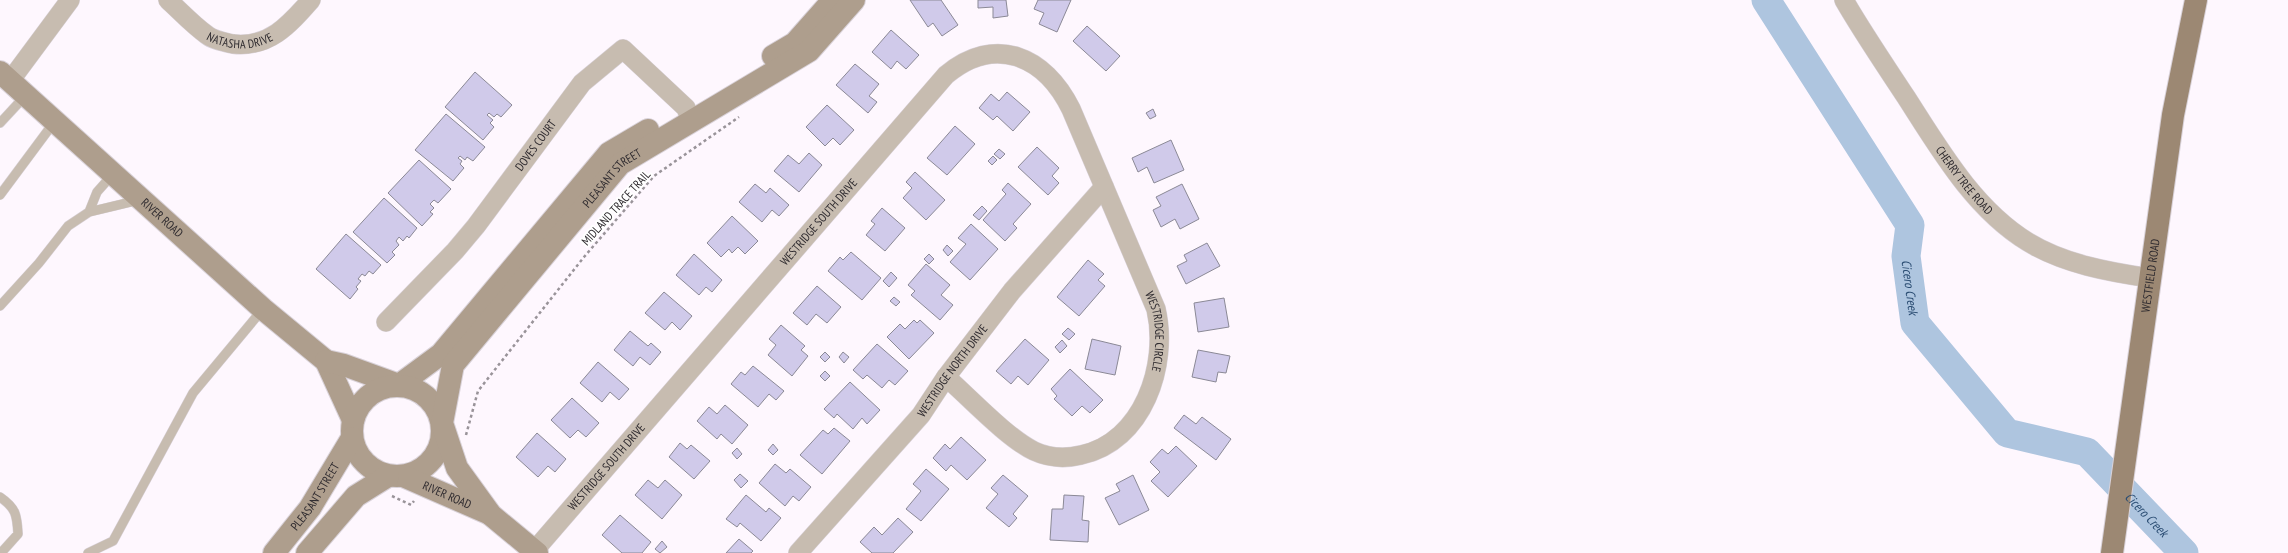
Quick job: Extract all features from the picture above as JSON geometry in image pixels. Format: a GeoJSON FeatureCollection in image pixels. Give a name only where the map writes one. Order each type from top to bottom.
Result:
{"type":"FeatureCollection","features":[{"type":"Feature","properties":{"kind":"main road","name":"PLEASANT STREET"},"geometry":{"type":"LineString","coordinates":[[442,423],[454,365],[620,164],[688,115],[795,43],[833,0]]}},
{"type":"Feature","properties":{"kind":"main road","name":"PLEASANT STREET"},"geometry":{"type":"LineString","coordinates":[[399,385],[441,354],[609,152],[688,115],[809,51],[854,0]]}},
{"type":"Feature","properties":{"kind":"main road","name":"WESTFIELD ROAD"},"geometry":{"type":"LineString","coordinates":[[2112,553],[2173,115],[2196,0]]}},
{"type":"Feature","properties":{"kind":"main road","name":"RIVER ROAD"},"geometry":{"type":"LineString","coordinates":[[12,83],[264,309],[326,361],[344,365],[399,385]]}},
{"type":"Feature","properties":{"kind":"main road","name":"RIVER ROAD"},"geometry":{"type":"LineString","coordinates":[[326,361],[352,429]]}},
{"type":"Feature","properties":{"kind":"main road"},"geometry":{"type":"LineString","coordinates":[[307,553],[356,496],[392,482],[417,472],[433,458],[442,438],[442,423],[437,408],[427,396],[414,388],[399,385],[383,387],[370,394],[359,406],[352,429],[355,449],[363,461],[392,482]]}},
{"type":"Feature","properties":{"kind":"main road","name":"RIVER ROAD"},"geometry":{"type":"LineString","coordinates":[[442,423],[459,450],[457,468],[491,514],[535,552]]}},
{"type":"Feature","properties":{"kind":"main road","name":"PLEASANT STREET"},"geometry":{"type":"LineString","coordinates":[[274,553],[310,508],[352,429]]}},
{"type":"Feature","properties":{"kind":"main road","name":"RIVER ROAD"},"geometry":{"type":"LineString","coordinates":[[392,482],[427,486],[491,514]]}},
{"type":"Feature","properties":{"kind":"street"},"geometry":{"type":"LineString","coordinates":[[12,83],[70,0]]}},
{"type":"Feature","properties":{"kind":"street","name":"NATASHA DRIVE"},"geometry":{"type":"LineString","coordinates":[[168,0],[208,36],[225,43],[246,45],[263,42],[279,33],[311,0]]}},
{"type":"Feature","properties":{"kind":"street","name":"CHERRY TREE ROAD"},"geometry":{"type":"LineString","coordinates":[[1845,0],[1948,162],[2000,222],[2030,243],[2050,253],[2113,272],[2150,278]]}},
{"type":"Feature","properties":{"kind":"street","name":"DOVES COURT"},"geometry":{"type":"LineString","coordinates":[[386,322],[455,251],[476,226],[582,83],[623,49],[688,115]]}},
{"type":"Feature","properties":{"kind":"street","name":"WESTRIDGE SOUTH DRIVE"},"geometry":{"type":"LineString","coordinates":[[535,552],[946,75],[960,63],[977,56],[1010,54],[1026,59],[1050,76],[1062,90],[1072,108],[1104,187]]}},
{"type":"Feature","properties":{"kind":"street","name":"WESTRIDGE NORTH DRIVE"},"geometry":{"type":"LineString","coordinates":[[798,553],[921,415],[946,377],[1012,291],[1104,187]]}},
{"type":"Feature","properties":{"kind":"street","name":"WESTRIDGE CIRCLE"},"geometry":{"type":"LineString","coordinates":[[946,377],[1017,440],[1034,451],[1055,457],[1074,457],[1095,452],[1114,442],[1126,431],[1139,415],[1154,375],[1160,326],[1156,309],[1104,187]]}},
{"type":"Feature","properties":{"kind":"lane"},"geometry":{"type":"LineString","coordinates":[[0,123],[12,83]]}},
{"type":"Feature","properties":{"kind":"lane"},"geometry":{"type":"LineString","coordinates":[[0,195],[55,121]]}},
{"type":"Feature","properties":{"kind":"lane"},"geometry":{"type":"LineString","coordinates":[[89,212],[97,192],[114,173]]}},
{"type":"Feature","properties":{"kind":"lane"},"geometry":{"type":"LineString","coordinates":[[0,306],[39,263],[68,226],[89,212],[142,199]]}},
{"type":"Feature","properties":{"kind":"lane"},"geometry":{"type":"LineString","coordinates":[[88,553],[113,541],[192,393],[264,309]]}},
{"type":"Feature","properties":{"kind":"lane"},"geometry":{"type":"LineString","coordinates":[[0,497],[12,506],[17,520],[18,534],[0,553]]}},
{"type":"Feature","properties":{"kind":"path","name":"MIDLAND TRACE TRAIL"},"geometry":{"type":"LineString","coordinates":[[459,450],[478,391],[584,256],[654,176],[746,112]]}},
{"type":"Feature","properties":{"kind":"path"},"geometry":{"type":"LineString","coordinates":[[392,482],[395,496],[411,505],[427,486]]}},
{"type":"Feature","properties":{"kind":"building"},"geometry":{"type":"Polygon","coordinates":[[[910,0],[941,0],[958,25],[942,36],[933,23],[928,27],[910,0]]]}},
{"type":"Feature","properties":{"kind":"building"},"geometry":{"type":"Polygon","coordinates":[[[978,0],[1006,0],[1008,16],[993,18],[993,7],[978,8],[978,0]]]}},
{"type":"Feature","properties":{"kind":"building"},"geometry":{"type":"Polygon","coordinates":[[[1038,0],[1071,0],[1057,32],[1039,24],[1044,13],[1034,9],[1038,0]]]}},
{"type":"Feature","properties":{"kind":"building"},"geometry":{"type":"Polygon","coordinates":[[[1087,26],[1120,56],[1106,71],[1073,41],[1087,26]]]}},
{"type":"Feature","properties":{"kind":"building"},"geometry":{"type":"Polygon","coordinates":[[[891,30],[919,55],[906,69],[897,61],[891,69],[872,52],[891,30]]]}},
{"type":"Feature","properties":{"kind":"building"},"geometry":{"type":"Polygon","coordinates":[[[855,64],[879,84],[869,96],[877,102],[868,113],[836,85],[855,64]]]}},
{"type":"Feature","properties":{"kind":"building"},"geometry":{"type":"Polygon","coordinates":[[[475,72],[512,105],[501,117],[497,114],[494,117],[489,113],[487,115],[493,120],[490,123],[494,127],[483,140],[445,107],[475,72]]]}},
{"type":"Feature","properties":{"kind":"building"},"geometry":{"type":"Polygon","coordinates":[[[1007,92],[1030,112],[1013,131],[997,116],[993,120],[979,108],[991,94],[999,101],[1007,92]]]}},
{"type":"Feature","properties":{"kind":"building"},"geometry":{"type":"Polygon","coordinates":[[[827,105],[854,130],[840,145],[833,138],[825,146],[806,127],[827,105]]]}},
{"type":"Feature","properties":{"kind":"building"},"geometry":{"type":"Polygon","coordinates":[[[1153,109],[1156,116],[1150,119],[1146,113],[1153,109]]]}},
{"type":"Feature","properties":{"kind":"building"},"geometry":{"type":"Polygon","coordinates":[[[446,114],[485,147],[473,161],[467,157],[465,160],[460,156],[458,158],[462,161],[460,164],[464,168],[453,181],[415,150],[446,114]]]}},
{"type":"Feature","properties":{"kind":"building"},"geometry":{"type":"Polygon","coordinates":[[[955,126],[975,144],[947,175],[927,158],[955,126]]]}},
{"type":"Feature","properties":{"kind":"building"},"geometry":{"type":"Polygon","coordinates":[[[1171,140],[1184,170],[1154,183],[1147,167],[1138,172],[1132,158],[1171,140]]]}},
{"type":"Feature","properties":{"kind":"building"},"geometry":{"type":"Polygon","coordinates":[[[1037,147],[1059,168],[1052,176],[1059,183],[1048,195],[1018,167],[1037,147]]]}},
{"type":"Feature","properties":{"kind":"building"},"geometry":{"type":"Polygon","coordinates":[[[999,149],[1005,154],[1000,159],[994,154],[999,149]]]}},
{"type":"Feature","properties":{"kind":"building"},"geometry":{"type":"Polygon","coordinates":[[[809,153],[822,165],[799,192],[774,171],[788,155],[799,164],[809,153]]]}},
{"type":"Feature","properties":{"kind":"building"},"geometry":{"type":"Polygon","coordinates":[[[993,156],[997,160],[992,165],[988,161],[993,156]]]}},
{"type":"Feature","properties":{"kind":"building"},"geometry":{"type":"Polygon","coordinates":[[[419,160],[451,189],[438,203],[434,200],[430,204],[434,208],[430,212],[433,214],[422,226],[388,193],[419,160]]]}},
{"type":"Feature","properties":{"kind":"building"},"geometry":{"type":"Polygon","coordinates":[[[915,172],[945,200],[926,220],[903,198],[912,188],[906,182],[915,172]]]}},
{"type":"Feature","properties":{"kind":"building"},"geometry":{"type":"Polygon","coordinates":[[[1008,183],[1031,204],[1013,224],[1017,228],[1005,241],[983,220],[1006,194],[1002,190],[1008,183]]]}},
{"type":"Feature","properties":{"kind":"building"},"geometry":{"type":"Polygon","coordinates":[[[755,184],[766,193],[770,188],[789,205],[779,216],[772,210],[762,222],[739,202],[755,184]]]}},
{"type":"Feature","properties":{"kind":"building"},"geometry":{"type":"Polygon","coordinates":[[[1182,184],[1199,219],[1180,229],[1175,219],[1161,227],[1153,210],[1161,206],[1156,197],[1182,184]]]}},
{"type":"Feature","properties":{"kind":"building"},"geometry":{"type":"Polygon","coordinates":[[[384,198],[417,228],[409,238],[407,236],[403,241],[399,237],[396,241],[399,245],[392,252],[395,255],[387,263],[353,232],[384,198]]]}},
{"type":"Feature","properties":{"kind":"building"},"geometry":{"type":"Polygon","coordinates":[[[982,206],[987,211],[979,220],[973,215],[982,206]]]}},
{"type":"Feature","properties":{"kind":"building"},"geometry":{"type":"Polygon","coordinates":[[[882,208],[905,228],[885,251],[866,235],[875,224],[871,221],[882,208]]]}},
{"type":"Feature","properties":{"kind":"building"},"geometry":{"type":"Polygon","coordinates":[[[732,216],[758,241],[745,254],[738,247],[732,253],[729,249],[721,257],[707,243],[732,216]]]}},
{"type":"Feature","properties":{"kind":"building"},"geometry":{"type":"Polygon","coordinates":[[[971,224],[998,249],[970,280],[950,262],[966,244],[958,238],[971,224]]]}},
{"type":"Feature","properties":{"kind":"building"},"geometry":{"type":"Polygon","coordinates":[[[346,234],[381,265],[373,274],[369,271],[365,276],[362,274],[358,279],[361,281],[356,287],[358,289],[350,299],[316,269],[346,234]]]}},
{"type":"Feature","properties":{"kind":"building"},"geometry":{"type":"Polygon","coordinates":[[[1207,243],[1220,266],[1186,284],[1177,266],[1187,261],[1184,255],[1207,243]]]}},
{"type":"Feature","properties":{"kind":"building"},"geometry":{"type":"Polygon","coordinates":[[[947,245],[953,251],[948,256],[943,250],[947,245]]]}},
{"type":"Feature","properties":{"kind":"building"},"geometry":{"type":"Polygon","coordinates":[[[851,252],[881,278],[862,300],[828,271],[840,257],[843,260],[851,252]]]}},
{"type":"Feature","properties":{"kind":"building"},"geometry":{"type":"Polygon","coordinates":[[[694,254],[722,280],[712,292],[706,287],[699,295],[676,275],[694,254]]]}},
{"type":"Feature","properties":{"kind":"building"},"geometry":{"type":"Polygon","coordinates":[[[929,254],[934,259],[929,264],[924,259],[929,254]]]}},
{"type":"Feature","properties":{"kind":"building"},"geometry":{"type":"Polygon","coordinates":[[[1088,260],[1104,274],[1098,280],[1105,286],[1079,316],[1057,297],[1088,260]]]}},
{"type":"Feature","properties":{"kind":"building"},"geometry":{"type":"Polygon","coordinates":[[[926,264],[950,285],[941,295],[953,305],[940,320],[911,295],[915,291],[908,285],[926,264]]]}},
{"type":"Feature","properties":{"kind":"building"},"geometry":{"type":"Polygon","coordinates":[[[891,272],[897,278],[889,287],[883,281],[891,272]]]}},
{"type":"Feature","properties":{"kind":"building"},"geometry":{"type":"Polygon","coordinates":[[[817,286],[841,307],[827,323],[816,314],[807,325],[793,313],[817,286]]]}},
{"type":"Feature","properties":{"kind":"building"},"geometry":{"type":"Polygon","coordinates":[[[664,292],[692,316],[680,330],[672,322],[665,330],[645,313],[664,292]]]}},
{"type":"Feature","properties":{"kind":"building"},"geometry":{"type":"Polygon","coordinates":[[[894,297],[900,302],[896,306],[890,301],[894,297]]]}},
{"type":"Feature","properties":{"kind":"building"},"geometry":{"type":"Polygon","coordinates":[[[1224,298],[1229,327],[1198,332],[1194,303],[1224,298]]]}},
{"type":"Feature","properties":{"kind":"building"},"geometry":{"type":"Polygon","coordinates":[[[914,320],[917,323],[920,320],[934,333],[909,359],[887,337],[900,324],[905,329],[914,320]]]}},
{"type":"Feature","properties":{"kind":"building"},"geometry":{"type":"Polygon","coordinates":[[[781,325],[805,346],[801,350],[808,356],[792,376],[768,355],[776,345],[769,339],[781,325]]]}},
{"type":"Feature","properties":{"kind":"building"},"geometry":{"type":"Polygon","coordinates":[[[1068,328],[1075,334],[1069,340],[1062,334],[1068,328]]]}},
{"type":"Feature","properties":{"kind":"building"},"geometry":{"type":"Polygon","coordinates":[[[630,331],[648,346],[651,343],[661,352],[650,365],[640,357],[633,366],[614,350],[630,331]]]}},
{"type":"Feature","properties":{"kind":"building"},"geometry":{"type":"Polygon","coordinates":[[[1025,339],[1049,360],[1028,385],[1018,376],[1011,384],[996,371],[1025,339]]]}},
{"type":"Feature","properties":{"kind":"building"},"geometry":{"type":"Polygon","coordinates":[[[1092,339],[1121,346],[1115,375],[1085,369],[1092,339]]]}},
{"type":"Feature","properties":{"kind":"building"},"geometry":{"type":"Polygon","coordinates":[[[1062,340],[1067,346],[1060,353],[1055,347],[1062,340]]]}},
{"type":"Feature","properties":{"kind":"building"},"geometry":{"type":"Polygon","coordinates":[[[877,344],[908,371],[895,385],[889,380],[882,388],[867,375],[863,379],[853,370],[877,344]]]}},
{"type":"Feature","properties":{"kind":"building"},"geometry":{"type":"Polygon","coordinates":[[[1198,350],[1230,356],[1226,373],[1218,372],[1216,382],[1192,377],[1198,350]]]}},
{"type":"Feature","properties":{"kind":"building"},"geometry":{"type":"Polygon","coordinates":[[[825,352],[830,357],[825,362],[820,357],[825,352]]]}},
{"type":"Feature","properties":{"kind":"building"},"geometry":{"type":"Polygon","coordinates":[[[843,352],[849,357],[844,363],[839,357],[843,352]]]}},
{"type":"Feature","properties":{"kind":"building"},"geometry":{"type":"Polygon","coordinates":[[[598,362],[629,389],[619,400],[610,392],[602,402],[580,383],[598,362]]]}},
{"type":"Feature","properties":{"kind":"building"},"geometry":{"type":"Polygon","coordinates":[[[753,366],[784,391],[776,400],[769,394],[758,407],[731,384],[741,372],[745,375],[753,366]]]}},
{"type":"Feature","properties":{"kind":"building"},"geometry":{"type":"Polygon","coordinates":[[[1070,369],[1103,400],[1090,413],[1082,406],[1072,416],[1054,399],[1057,396],[1051,389],[1070,369]]]}},
{"type":"Feature","properties":{"kind":"building"},"geometry":{"type":"Polygon","coordinates":[[[825,371],[830,376],[825,381],[820,376],[825,371]]]}},
{"type":"Feature","properties":{"kind":"building"},"geometry":{"type":"Polygon","coordinates":[[[850,382],[880,410],[867,424],[862,418],[853,429],[837,414],[834,418],[824,409],[850,382]]]}},
{"type":"Feature","properties":{"kind":"building"},"geometry":{"type":"Polygon","coordinates":[[[572,398],[599,423],[586,437],[578,430],[570,438],[551,420],[572,398]]]}},
{"type":"Feature","properties":{"kind":"building"},"geometry":{"type":"Polygon","coordinates":[[[725,405],[748,425],[732,444],[721,434],[717,439],[697,421],[709,407],[717,414],[725,405]]]}},
{"type":"Feature","properties":{"kind":"building"},"geometry":{"type":"Polygon","coordinates":[[[1184,415],[1196,424],[1202,417],[1231,439],[1216,460],[1174,428],[1184,415]]]}},
{"type":"Feature","properties":{"kind":"building"},"geometry":{"type":"Polygon","coordinates":[[[834,428],[850,441],[822,474],[800,455],[823,430],[828,434],[834,428]]]}},
{"type":"Feature","properties":{"kind":"building"},"geometry":{"type":"Polygon","coordinates":[[[537,433],[566,459],[555,472],[548,466],[538,477],[516,457],[537,433]]]}},
{"type":"Feature","properties":{"kind":"building"},"geometry":{"type":"Polygon","coordinates":[[[961,437],[986,460],[967,480],[951,465],[946,471],[933,458],[945,444],[950,449],[961,437]]]}},
{"type":"Feature","properties":{"kind":"building"},"geometry":{"type":"Polygon","coordinates":[[[680,443],[687,449],[691,445],[710,461],[694,479],[669,457],[680,443]]]}},
{"type":"Feature","properties":{"kind":"building"},"geometry":{"type":"Polygon","coordinates":[[[773,444],[778,450],[773,455],[768,450],[773,444]]]}},
{"type":"Feature","properties":{"kind":"building"},"geometry":{"type":"Polygon","coordinates":[[[1176,446],[1197,466],[1168,497],[1151,481],[1160,472],[1150,462],[1162,449],[1168,454],[1176,446]]]}},
{"type":"Feature","properties":{"kind":"building"},"geometry":{"type":"Polygon","coordinates":[[[737,448],[742,454],[737,459],[732,453],[737,448]]]}},
{"type":"Feature","properties":{"kind":"building"},"geometry":{"type":"Polygon","coordinates":[[[775,464],[786,473],[790,469],[811,487],[799,501],[793,496],[785,506],[759,483],[775,464]]]}},
{"type":"Feature","properties":{"kind":"building"},"geometry":{"type":"Polygon","coordinates":[[[926,469],[949,489],[921,521],[906,509],[921,491],[913,484],[926,469]]]}},
{"type":"Feature","properties":{"kind":"building"},"geometry":{"type":"Polygon","coordinates":[[[740,474],[748,481],[741,488],[734,480],[740,474]]]}},
{"type":"Feature","properties":{"kind":"building"},"geometry":{"type":"Polygon","coordinates":[[[1003,475],[1028,496],[1013,514],[1017,518],[1009,527],[986,508],[998,494],[991,488],[1003,475]]]}},
{"type":"Feature","properties":{"kind":"building"},"geometry":{"type":"Polygon","coordinates":[[[1133,475],[1149,510],[1119,525],[1105,498],[1120,491],[1116,484],[1133,475]]]}},
{"type":"Feature","properties":{"kind":"building"},"geometry":{"type":"Polygon","coordinates":[[[648,480],[658,488],[665,480],[682,495],[662,519],[635,495],[648,480]]]}},
{"type":"Feature","properties":{"kind":"building"},"geometry":{"type":"Polygon","coordinates":[[[746,495],[766,512],[769,508],[781,518],[761,541],[740,523],[737,527],[726,519],[746,495]]]}},
{"type":"Feature","properties":{"kind":"building"},"geometry":{"type":"Polygon","coordinates":[[[1064,495],[1084,496],[1082,520],[1089,521],[1088,542],[1050,540],[1052,509],[1063,509],[1064,495]]]}},
{"type":"Feature","properties":{"kind":"building"},"geometry":{"type":"Polygon","coordinates":[[[620,515],[651,542],[642,553],[622,553],[602,535],[620,515]]]}},
{"type":"Feature","properties":{"kind":"building"},"geometry":{"type":"Polygon","coordinates":[[[898,518],[913,532],[893,553],[872,553],[860,542],[874,527],[882,535],[898,518]]]}},
{"type":"Feature","properties":{"kind":"building"},"geometry":{"type":"Polygon","coordinates":[[[739,539],[753,551],[751,553],[726,553],[739,539]]]}},
{"type":"Feature","properties":{"kind":"building"},"geometry":{"type":"Polygon","coordinates":[[[662,541],[667,547],[660,553],[655,549],[662,541]]]}},
{"type":"Feature","properties":{"kind":"waterway","name":"Cicero Creek"},"geometry":{"type":"LineString","coordinates":[[1766,0],[1910,225],[1906,256],[1915,323],[2007,433],[2087,452],[2184,553]]}}]}
